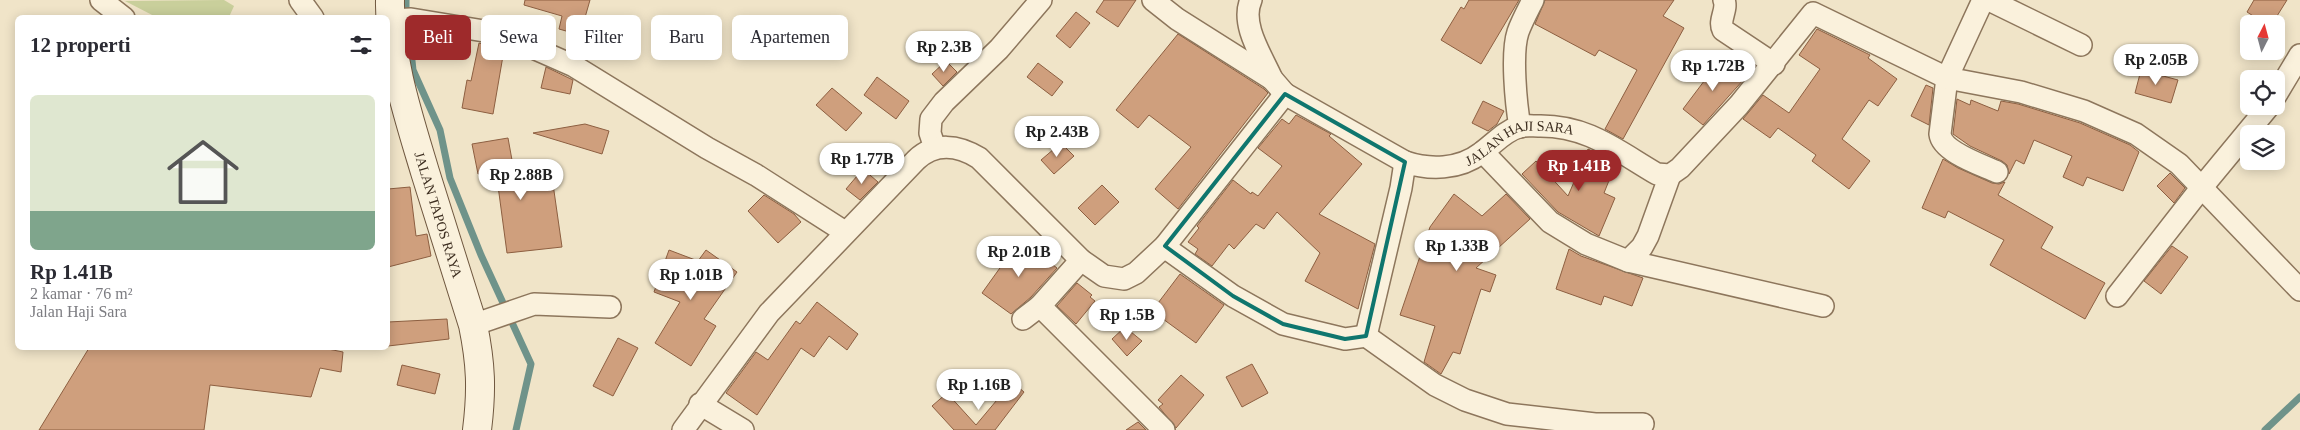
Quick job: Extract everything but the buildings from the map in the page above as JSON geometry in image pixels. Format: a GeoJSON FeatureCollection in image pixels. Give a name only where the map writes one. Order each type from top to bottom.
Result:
{"type":"FeatureCollection","features":[{"type":"Feature","properties":{"kind":"main road","name":"JALAN TAPOS RAYA"},"geometry":{"type":"LineString","coordinates":[[390,10],[391,62],[396,106],[485,320],[481,361],[482,394],[478,430]]}},
{"type":"Feature","properties":{"kind":"street"},"geometry":{"type":"LineString","coordinates":[[101,0],[120,15]]}},
{"type":"Feature","properties":{"kind":"street"},"geometry":{"type":"LineString","coordinates":[[300,0],[311,15]]}},
{"type":"Feature","properties":{"kind":"street"},"geometry":{"type":"LineString","coordinates":[[935,148],[930,132],[932,119],[944,102],[999,49],[1041,0]]}},
{"type":"Feature","properties":{"kind":"street","name":"JALAN HAJI SARA"},"geometry":{"type":"LineString","coordinates":[[1153,0],[1177,19],[1278,86],[1405,162],[1438,168],[1470,160],[1506,133],[1520,126],[1557,126],[1586,133],[1657,174],[1670,175]]}},
{"type":"Feature","properties":{"kind":"street"},"geometry":{"type":"LineString","coordinates":[[683,430],[700,404],[769,313],[923,153],[935,148],[951,146],[965,150],[979,158],[1081,260],[1104,276],[1124,279],[1136,273],[1165,246],[1278,86],[1250,28],[1247,8],[1251,0]]}},
{"type":"Feature","properties":{"kind":"street"},"geometry":{"type":"LineString","coordinates":[[1520,126],[1515,59],[1516,44],[1518,33],[1533,0]]}},
{"type":"Feature","properties":{"kind":"street"},"geometry":{"type":"LineString","coordinates":[[1724,0],[1726,7],[1721,24],[1723,30],[1774,64]]}},
{"type":"Feature","properties":{"kind":"street"},"geometry":{"type":"LineString","coordinates":[[1983,0],[1947,78],[1940,141],[1950,149],[1997,172]]}},
{"type":"Feature","properties":{"kind":"street"},"geometry":{"type":"LineString","coordinates":[[1989,0],[2081,45]]}},
{"type":"Feature","properties":{"kind":"street"},"geometry":{"type":"LineString","coordinates":[[390,10],[411,19],[484,31],[514,40],[574,66],[707,148],[756,175],[845,232]]}},
{"type":"Feature","properties":{"kind":"street"},"geometry":{"type":"LineString","coordinates":[[1628,262],[1642,247],[1648,236],[1670,175],[1680,168],[1708,139],[1774,64],[1813,13],[1947,78],[2021,92],[2084,111],[2136,134],[2179,164],[2300,290]]}},
{"type":"Feature","properties":{"kind":"street"},"geometry":{"type":"LineString","coordinates":[[2285,80],[2300,55]]}},
{"type":"Feature","properties":{"kind":"street"},"geometry":{"type":"LineString","coordinates":[[2117,296],[2202,187],[2262,115]]}},
{"type":"Feature","properties":{"kind":"street"},"geometry":{"type":"LineString","coordinates":[[1483,152],[1550,222],[1586,244],[1628,262],[1824,306]]}},
{"type":"Feature","properties":{"kind":"street"},"geometry":{"type":"LineString","coordinates":[[1366,336],[1393,225],[1405,162]]}},
{"type":"Feature","properties":{"kind":"street"},"geometry":{"type":"LineString","coordinates":[[1165,246],[1170,252],[1233,296],[1283,324],[1345,339],[1366,336],[1435,385],[1464,400],[1507,414],[1595,427],[1643,424]]}},
{"type":"Feature","properties":{"kind":"street"},"geometry":{"type":"LineString","coordinates":[[1023,319],[1040,306],[1081,260]]}},
{"type":"Feature","properties":{"kind":"street"},"geometry":{"type":"LineString","coordinates":[[485,320],[525,305],[610,306]]}},
{"type":"Feature","properties":{"kind":"street"},"geometry":{"type":"LineString","coordinates":[[1040,306],[1164,430]]}},
{"type":"Feature","properties":{"kind":"street"},"geometry":{"type":"LineString","coordinates":[[700,404],[743,430]]}},
{"type":"Feature","properties":{"kind":"highlighted area"},"geometry":{"type":"Polygon","coordinates":[[[1285,94],[1405,162],[1366,336],[1345,339],[1283,324],[1233,296],[1165,246],[1285,94]]]}},
{"type":"Feature","properties":{"kind":"green space"},"geometry":{"type":"Polygon","coordinates":[[[224,0],[234,6],[230,15],[152,15],[125,1],[224,0]]]}},
{"type":"Feature","properties":{"kind":"waterway"},"geometry":{"type":"LineString","coordinates":[[406,0],[406,10]]}},
{"type":"Feature","properties":{"kind":"waterway"},"geometry":{"type":"LineString","coordinates":[[412,60],[413,70],[440,130],[450,178],[481,255],[531,364],[516,430]]}},
{"type":"Feature","properties":{"kind":"waterway"},"geometry":{"type":"LineString","coordinates":[[2265,430],[2300,397]]}}]}
